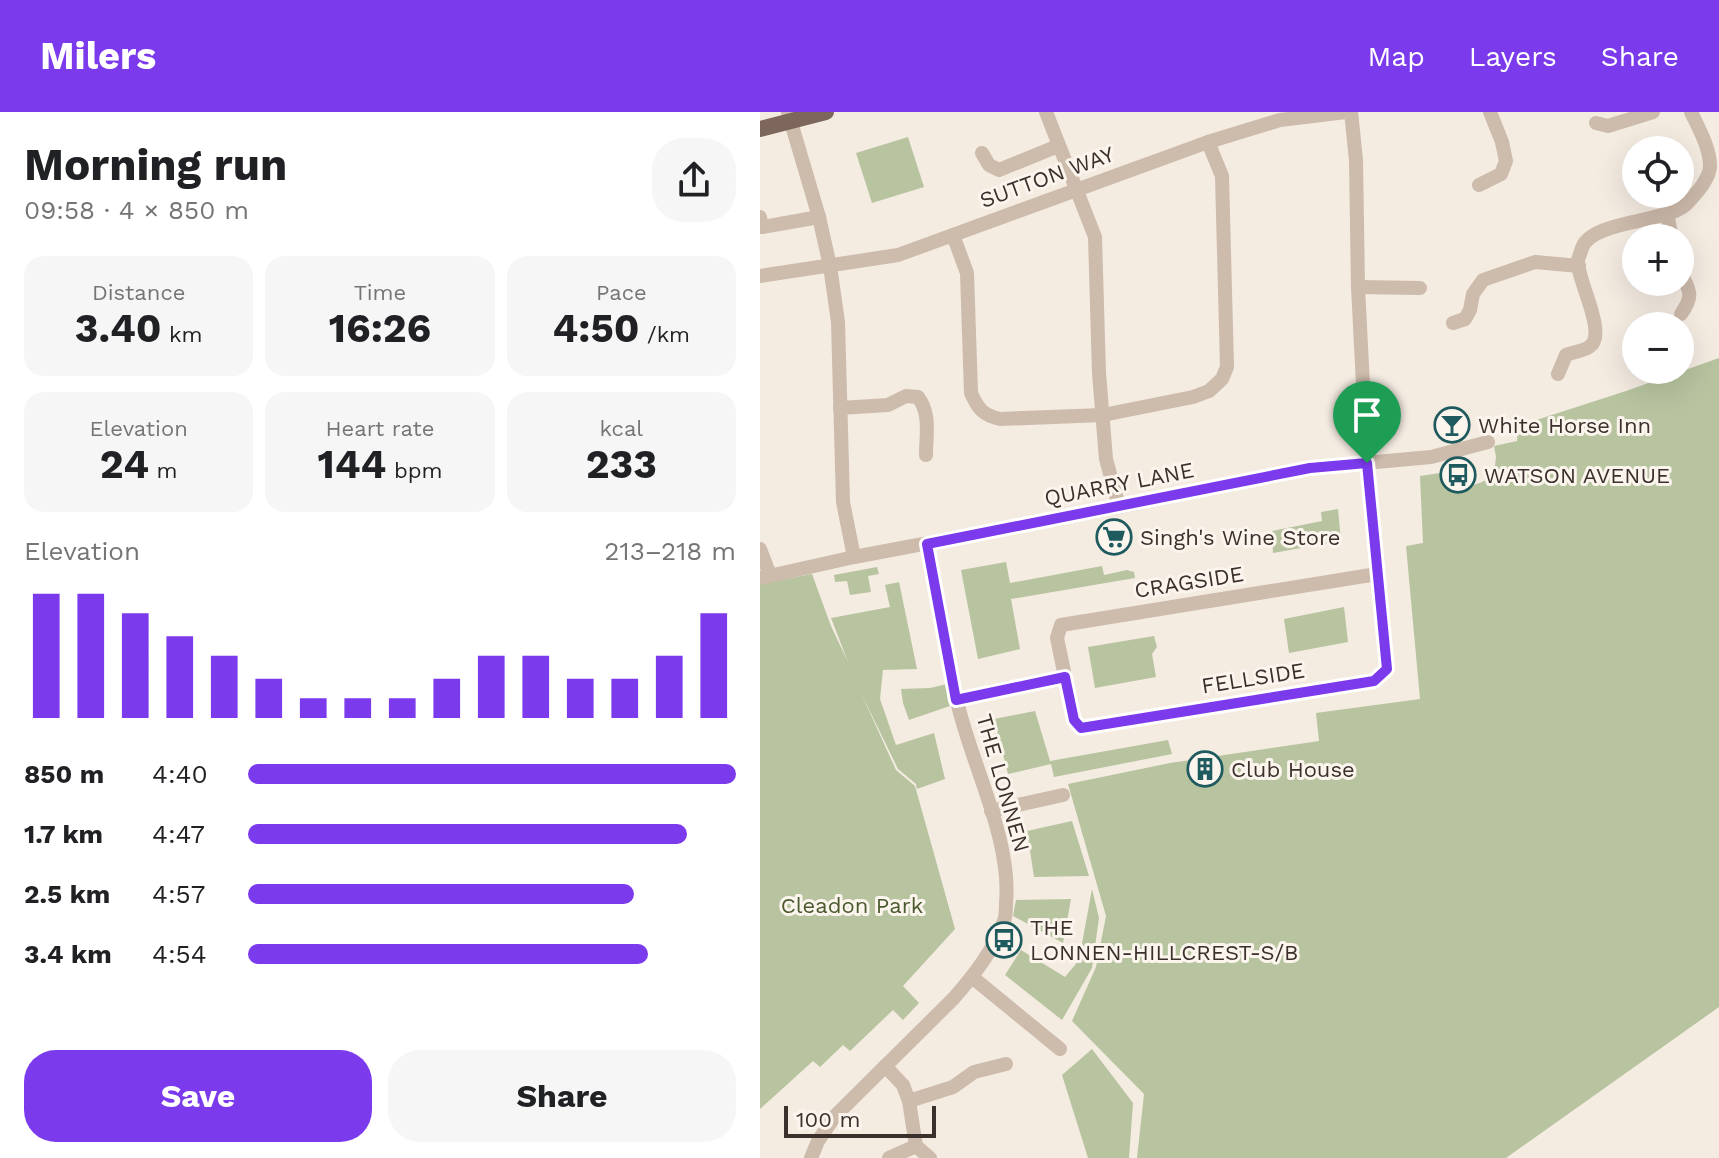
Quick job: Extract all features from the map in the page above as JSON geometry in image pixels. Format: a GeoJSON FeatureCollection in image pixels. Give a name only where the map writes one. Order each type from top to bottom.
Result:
{"type":"FeatureCollection","features":[{"type":"Feature","properties":{"kind":"main road"},"geometry":{"type":"LineString","coordinates":[[760,129],[790,117],[826,112]]}},
{"type":"Feature","properties":{"kind":"street"},"geometry":{"type":"LineString","coordinates":[[1046,112],[1095,237],[1099,373],[1106,459],[1119,507]]}},
{"type":"Feature","properties":{"kind":"street"},"geometry":{"type":"LineString","coordinates":[[1349,112],[1356,160],[1358,287],[1367,463],[1377,574]]}},
{"type":"Feature","properties":{"kind":"street","name":"SUTTON WAY"},"geometry":{"type":"LineString","coordinates":[[760,276],[898,255],[1208,142],[1280,120],[1349,112]]}},
{"type":"Feature","properties":{"kind":"street"},"geometry":{"type":"LineString","coordinates":[[1479,185],[1501,174],[1506,161],[1490,112]]}},
{"type":"Feature","properties":{"kind":"street"},"geometry":{"type":"LineString","coordinates":[[1602,129],[1653,112]]}},
{"type":"Feature","properties":{"kind":"street"},"geometry":{"type":"LineString","coordinates":[[1558,374],[1566,355],[1589,347],[1595,340],[1595,325],[1581,282],[1578,260],[1584,242],[1601,231],[1683,208],[1703,185],[1712,183],[1711,165],[1691,112]]}},
{"type":"Feature","properties":{"kind":"street"},"geometry":{"type":"LineString","coordinates":[[790,117],[830,266],[838,322],[843,502],[854,557]]}},
{"type":"Feature","properties":{"kind":"street"},"geometry":{"type":"LineString","coordinates":[[953,235],[967,273],[971,393],[985,416],[1000,419],[1103,415],[1193,397],[1209,391],[1222,379],[1227,367],[1222,176],[1208,142]]}},
{"type":"Feature","properties":{"kind":"street"},"geometry":{"type":"LineString","coordinates":[[982,153],[989,165],[999,170],[1058,146]]}},
{"type":"Feature","properties":{"kind":"street"},"geometry":{"type":"LineString","coordinates":[[1667,214],[1669,224]]}},
{"type":"Feature","properties":{"kind":"street"},"geometry":{"type":"LineString","coordinates":[[760,217],[762,227],[819,217]]}},
{"type":"Feature","properties":{"kind":"street"},"geometry":{"type":"LineString","coordinates":[[1453,323],[1465,319],[1473,294],[1483,280],[1535,262],[1579,266]]}},
{"type":"Feature","properties":{"kind":"street"},"geometry":{"type":"LineString","coordinates":[[1358,287],[1420,288]]}},
{"type":"Feature","properties":{"kind":"street"},"geometry":{"type":"LineString","coordinates":[[840,408],[888,405],[906,396],[918,397],[927,415],[926,455]]}},
{"type":"Feature","properties":{"kind":"street","name":"QUARRY LANE"},"geometry":{"type":"LineString","coordinates":[[765,576],[1310,468],[1431,457],[1488,442]]}},
{"type":"Feature","properties":{"kind":"street","name":"THE LONNEN"},"geometry":{"type":"LineString","coordinates":[[811,1158],[835,1116],[972,977],[1005,920],[1007,890],[1004,857],[956,700],[927,544]]}},
{"type":"Feature","properties":{"kind":"street"},"geometry":{"type":"LineString","coordinates":[[760,549],[765,576]]}},
{"type":"Feature","properties":{"kind":"street","name":"CRAGSIDE"},"geometry":{"type":"LineString","coordinates":[[1065,677],[1057,638],[1061,625],[1377,574]]}},
{"type":"Feature","properties":{"kind":"street","name":"FELLSIDE"},"geometry":{"type":"LineString","coordinates":[[1065,677],[1074,720],[1081,728],[1374,681],[1387,669],[1377,574]]}},
{"type":"Feature","properties":{"kind":"street"},"geometry":{"type":"LineString","coordinates":[[956,700],[1065,677]]}},
{"type":"Feature","properties":{"kind":"street"},"geometry":{"type":"LineString","coordinates":[[991,811],[1063,795]]}},
{"type":"Feature","properties":{"kind":"street"},"geometry":{"type":"LineString","coordinates":[[972,977],[1060,1049]]}},
{"type":"Feature","properties":{"kind":"street"},"geometry":{"type":"LineString","coordinates":[[909,1101],[953,1087],[974,1072],[1006,1064]]}},
{"type":"Feature","properties":{"kind":"street"},"geometry":{"type":"LineString","coordinates":[[885,1066],[903,1085],[909,1101],[916,1146],[930,1158]]}},
{"type":"Feature","properties":{"kind":"street"},"geometry":{"type":"LineString","coordinates":[[889,1158],[916,1146]]}},
{"type":"Feature","properties":{"kind":"green space"},"geometry":{"type":"Polygon","coordinates":[[[908,137],[924,187],[872,203],[856,153],[908,137]]]}},
{"type":"Feature","properties":{"kind":"green space"},"geometry":{"type":"Polygon","coordinates":[[[1719,358],[1719,1007],[1506,1158],[1137,1158],[1144,1094],[1072,1021],[1096,967],[1106,916],[1068,784],[1170,763],[1319,741],[1316,713],[1420,699],[1406,546],[1423,543],[1420,476],[1440,473],[1462,485],[1482,482],[1494,474],[1494,446],[1517,441],[1518,426],[1646,384],[1694,384],[1694,367],[1719,358]]]}},
{"type":"Feature","properties":{"kind":"green space"},"geometry":{"type":"Polygon","coordinates":[[[1338,509],[1341,541],[1273,553],[1272,531],[1322,521],[1321,512],[1338,509]]]}},
{"type":"Feature","properties":{"kind":"green space"},"geometry":{"type":"Polygon","coordinates":[[[1006,562],[1010,583],[1102,566],[1104,575],[1127,570],[1134,572],[1135,578],[1011,599],[1020,649],[978,659],[961,570],[1006,562]]]}},
{"type":"Feature","properties":{"kind":"green space"},"geometry":{"type":"Polygon","coordinates":[[[877,567],[879,574],[868,576],[871,592],[850,595],[847,581],[835,582],[834,575],[877,567]]]}},
{"type":"Feature","properties":{"kind":"green space","name":"Cleadon Park"},"geometry":{"type":"Polygon","coordinates":[[[812,574],[848,662],[831,618],[890,607],[885,585],[899,582],[917,669],[883,670],[880,699],[896,745],[934,733],[945,779],[917,789],[916,784],[898,769],[861,693],[896,770],[915,786],[955,929],[903,986],[919,1003],[903,1020],[893,1010],[850,1051],[843,1045],[820,1067],[813,1061],[760,1109],[760,584],[812,574]]]}},
{"type":"Feature","properties":{"kind":"green space"},"geometry":{"type":"Polygon","coordinates":[[[1344,607],[1348,642],[1289,653],[1284,619],[1344,607]]]}},
{"type":"Feature","properties":{"kind":"green space"},"geometry":{"type":"Polygon","coordinates":[[[1154,636],[1157,647],[1152,654],[1156,677],[1095,688],[1088,647],[1154,636]]]}},
{"type":"Feature","properties":{"kind":"green space"},"geometry":{"type":"Polygon","coordinates":[[[947,684],[950,706],[909,720],[901,689],[947,684]]]}},
{"type":"Feature","properties":{"kind":"green space"},"geometry":{"type":"Polygon","coordinates":[[[1035,711],[1050,761],[1168,740],[1172,754],[1054,777],[1051,764],[1008,774],[994,719],[1035,711]]]}},
{"type":"Feature","properties":{"kind":"green space"},"geometry":{"type":"Polygon","coordinates":[[[1072,821],[1089,876],[1034,877],[1027,831],[1072,821]]]}},
{"type":"Feature","properties":{"kind":"green space"},"geometry":{"type":"Polygon","coordinates":[[[1092,889],[1099,918],[1092,968],[1062,1020],[1005,975],[1021,950],[1065,977],[1079,960],[1092,889]]]}},
{"type":"Feature","properties":{"kind":"green space"},"geometry":{"type":"Polygon","coordinates":[[[1071,899],[1063,943],[1013,916],[1016,900],[1071,899]]]}},
{"type":"Feature","properties":{"kind":"green space"},"geometry":{"type":"Polygon","coordinates":[[[1092,1049],[1133,1103],[1129,1158],[1088,1158],[1062,1075],[1092,1049]]]}},
{"type":"Feature","properties":{"kind":"place","name":"White Horse Inn"},"geometry":{"type":"Point","coordinates":[1452,425]}},
{"type":"Feature","properties":{"kind":"place","name":"WATSON AVENUE"},"geometry":{"type":"Point","coordinates":[1458,475]}},
{"type":"Feature","properties":{"kind":"place","name":"Singh's Wine Store"},"geometry":{"type":"Point","coordinates":[1114,537]}},
{"type":"Feature","properties":{"kind":"place","name":"Club House"},"geometry":{"type":"Point","coordinates":[1205,769]}},
{"type":"Feature","properties":{"kind":"place","name":"THE LONNEN-HILLCREST-S/B"},"geometry":{"type":"Point","coordinates":[1004,940]}},
{"type":"Feature","properties":{"kind":"route"},"geometry":{"type":"LineString","coordinates":[[1367,463],[1387,669],[1374,681],[1081,728],[1074,720],[1065,677],[956,700],[927,544],[1310,468],[1367,463]]}}]}
